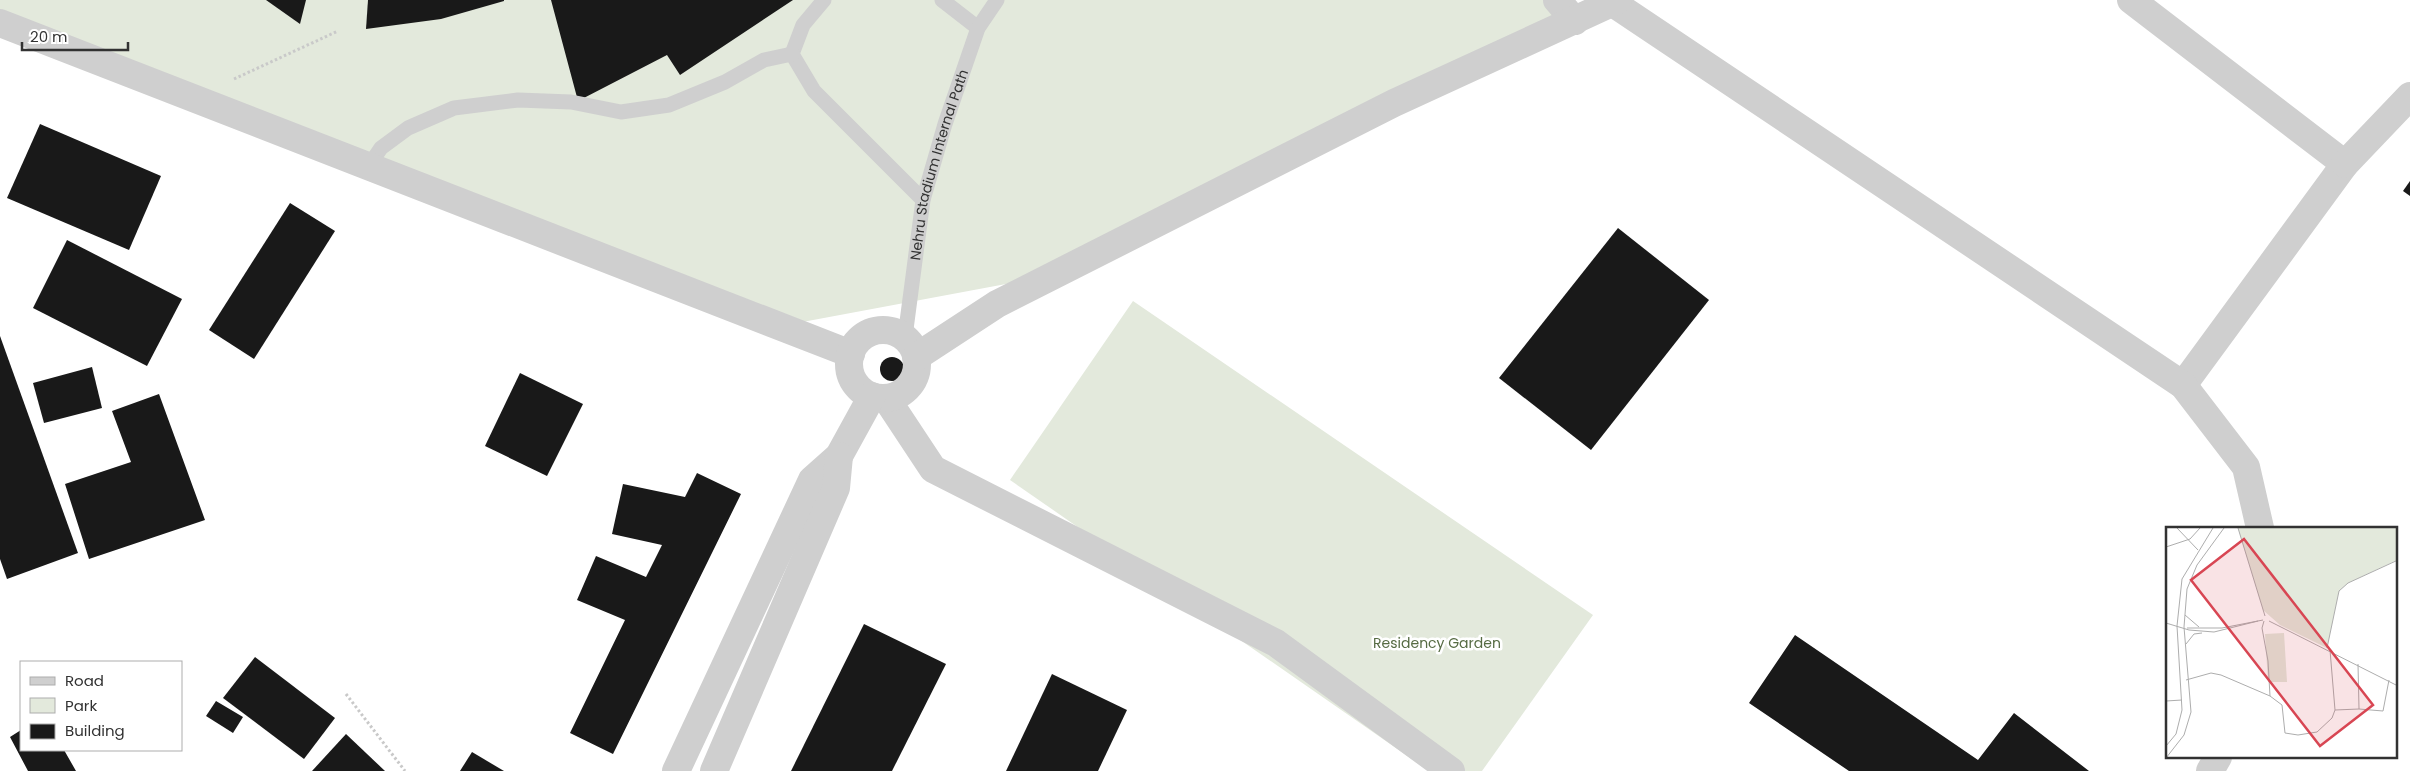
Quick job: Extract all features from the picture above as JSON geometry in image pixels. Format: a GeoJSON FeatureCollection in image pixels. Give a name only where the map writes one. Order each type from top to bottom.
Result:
{"type":"FeatureCollection","features":[{"type":"Feature","properties":{"kind":"street"},"geometry":{"type":"LineString","coordinates":[[1557,0],[1575,21]]}},
{"type":"Feature","properties":{"kind":"street"},"geometry":{"type":"LineString","coordinates":[[2131,0],[2345,164]]}},
{"type":"Feature","properties":{"kind":"street"},"geometry":{"type":"LineString","coordinates":[[911,347],[1394,103],[1615,1],[2184,385],[2246,467],[2260,527]]}},
{"type":"Feature","properties":{"kind":"street"},"geometry":{"type":"LineString","coordinates":[[0,23],[851,354]]}},
{"type":"Feature","properties":{"kind":"street"},"geometry":{"type":"LineString","coordinates":[[2184,385],[2345,164],[2410,96]]}},
{"type":"Feature","properties":{"kind":"street"},"geometry":{"type":"LineString","coordinates":[[874,331],[896,332],[911,347],[917,369],[914,380],[897,395],[879,397],[862,391],[851,374],[849,364],[851,354],[863,336],[874,331]]}},
{"type":"Feature","properties":{"kind":"street"},"geometry":{"type":"LineString","coordinates":[[676,771],[812,480],[839,456],[879,397]]}},
{"type":"Feature","properties":{"kind":"street"},"geometry":{"type":"LineString","coordinates":[[879,397],[933,469],[1276,643],[1451,771]]}},
{"type":"Feature","properties":{"kind":"street"},"geometry":{"type":"LineString","coordinates":[[714,771],[836,488],[839,456]]}},
{"type":"Feature","properties":{"kind":"street"},"geometry":{"type":"LineString","coordinates":[[2210,771],[2217,758]]}},
{"type":"Feature","properties":{"kind":"lane"},"geometry":{"type":"LineString","coordinates":[[824,0],[802,25],[792,54],[814,91],[923,200]]}},
{"type":"Feature","properties":{"kind":"lane"},"geometry":{"type":"LineString","coordinates":[[942,0],[978,28]]}},
{"type":"Feature","properties":{"kind":"lane","name":"Nehru Stadium Internal Path"},"geometry":{"type":"LineString","coordinates":[[911,347],[923,200],[945,124],[978,28],[997,0]]}},
{"type":"Feature","properties":{"kind":"lane"},"geometry":{"type":"LineString","coordinates":[[368,166],[381,148],[408,128],[454,108],[518,100],[570,102],[621,112],[669,105],[725,82],[764,60],[792,54]]}},
{"type":"Feature","properties":{"kind":"path"},"geometry":{"type":"LineString","coordinates":[[193,98],[338,31]]}},
{"type":"Feature","properties":{"kind":"path"},"geometry":{"type":"LineString","coordinates":[[346,694],[405,771]]}},
{"type":"Feature","properties":{"kind":"green space"},"geometry":{"type":"Polygon","coordinates":[[[0,0],[1557,0],[1575,21],[1028,280],[781,326],[0,23],[0,0]]]}},
{"type":"Feature","properties":{"kind":"green space","name":"Residency Garden"},"geometry":{"type":"Polygon","coordinates":[[[1133,301],[1593,615],[1482,771],[1429,771],[1010,480],[1133,301]]]}},
{"type":"Feature","properties":{"kind":"building"},"geometry":{"type":"Polygon","coordinates":[[[266,0],[306,0],[300,24],[266,0]]]}},
{"type":"Feature","properties":{"kind":"building"},"geometry":{"type":"Polygon","coordinates":[[[368,0],[504,1],[441,19],[366,29],[368,0]]]}},
{"type":"Feature","properties":{"kind":"building"},"geometry":{"type":"Polygon","coordinates":[[[551,0],[793,0],[680,75],[667,55],[578,101],[551,0]]]}},
{"type":"Feature","properties":{"kind":"building"},"geometry":{"type":"Polygon","coordinates":[[[40,124],[161,176],[129,250],[7,198],[40,124]]]}},
{"type":"Feature","properties":{"kind":"building"},"geometry":{"type":"Polygon","coordinates":[[[2410,181],[2410,196],[2403,191],[2410,181]]]}},
{"type":"Feature","properties":{"kind":"building"},"geometry":{"type":"Polygon","coordinates":[[[290,203],[335,231],[254,359],[209,330],[290,203]]]}},
{"type":"Feature","properties":{"kind":"building"},"geometry":{"type":"Polygon","coordinates":[[[1618,228],[1709,300],[1591,450],[1499,378],[1618,228]]]}},
{"type":"Feature","properties":{"kind":"building"},"geometry":{"type":"Polygon","coordinates":[[[67,240],[182,299],[147,366],[33,308],[67,240]]]}},
{"type":"Feature","properties":{"kind":"building"},"geometry":{"type":"Polygon","coordinates":[[[0,336],[78,553],[7,579],[0,559],[0,336]]]}},
{"type":"Feature","properties":{"kind":"building"},"geometry":{"type":"Polygon","coordinates":[[[892,357],[900,361],[904,369],[900,377],[892,381],[884,377],[880,369],[884,361],[892,357]]]}},
{"type":"Feature","properties":{"kind":"building"},"geometry":{"type":"Polygon","coordinates":[[[92,367],[102,408],[44,423],[33,383],[92,367]]]}},
{"type":"Feature","properties":{"kind":"building"},"geometry":{"type":"Polygon","coordinates":[[[520,373],[583,404],[547,476],[485,446],[520,373]]]}},
{"type":"Feature","properties":{"kind":"building"},"geometry":{"type":"Polygon","coordinates":[[[159,394],[205,520],[89,559],[65,484],[131,462],[112,411],[159,394]]]}},
{"type":"Feature","properties":{"kind":"building"},"geometry":{"type":"Polygon","coordinates":[[[697,473],[741,494],[613,754],[570,733],[625,620],[577,600],[596,556],[646,577],[662,545],[612,534],[623,484],[685,497],[697,473]]]}},
{"type":"Feature","properties":{"kind":"building"},"geometry":{"type":"Polygon","coordinates":[[[864,624],[946,664],[892,771],[791,771],[864,624]]]}},
{"type":"Feature","properties":{"kind":"building"},"geometry":{"type":"Polygon","coordinates":[[[1795,635],[1978,760],[2014,713],[2089,771],[1849,771],[1749,703],[1795,635]]]}},
{"type":"Feature","properties":{"kind":"building"},"geometry":{"type":"Polygon","coordinates":[[[255,657],[335,718],[304,759],[223,698],[255,657]]]}},
{"type":"Feature","properties":{"kind":"building"},"geometry":{"type":"Polygon","coordinates":[[[1052,674],[1127,710],[1098,771],[1006,771],[1052,674]]]}},
{"type":"Feature","properties":{"kind":"building"},"geometry":{"type":"Polygon","coordinates":[[[216,701],[243,717],[233,733],[206,716],[216,701]]]}},
{"type":"Feature","properties":{"kind":"building"},"geometry":{"type":"Polygon","coordinates":[[[20,731],[20,751],[65,751],[76,771],[28,771],[10,737],[20,731]]]}},
{"type":"Feature","properties":{"kind":"building"},"geometry":{"type":"Polygon","coordinates":[[[346,734],[385,771],[312,771],[346,734]]]}},
{"type":"Feature","properties":{"kind":"building"},"geometry":{"type":"Polygon","coordinates":[[[472,752],[504,771],[460,771],[472,752]]]}}]}
